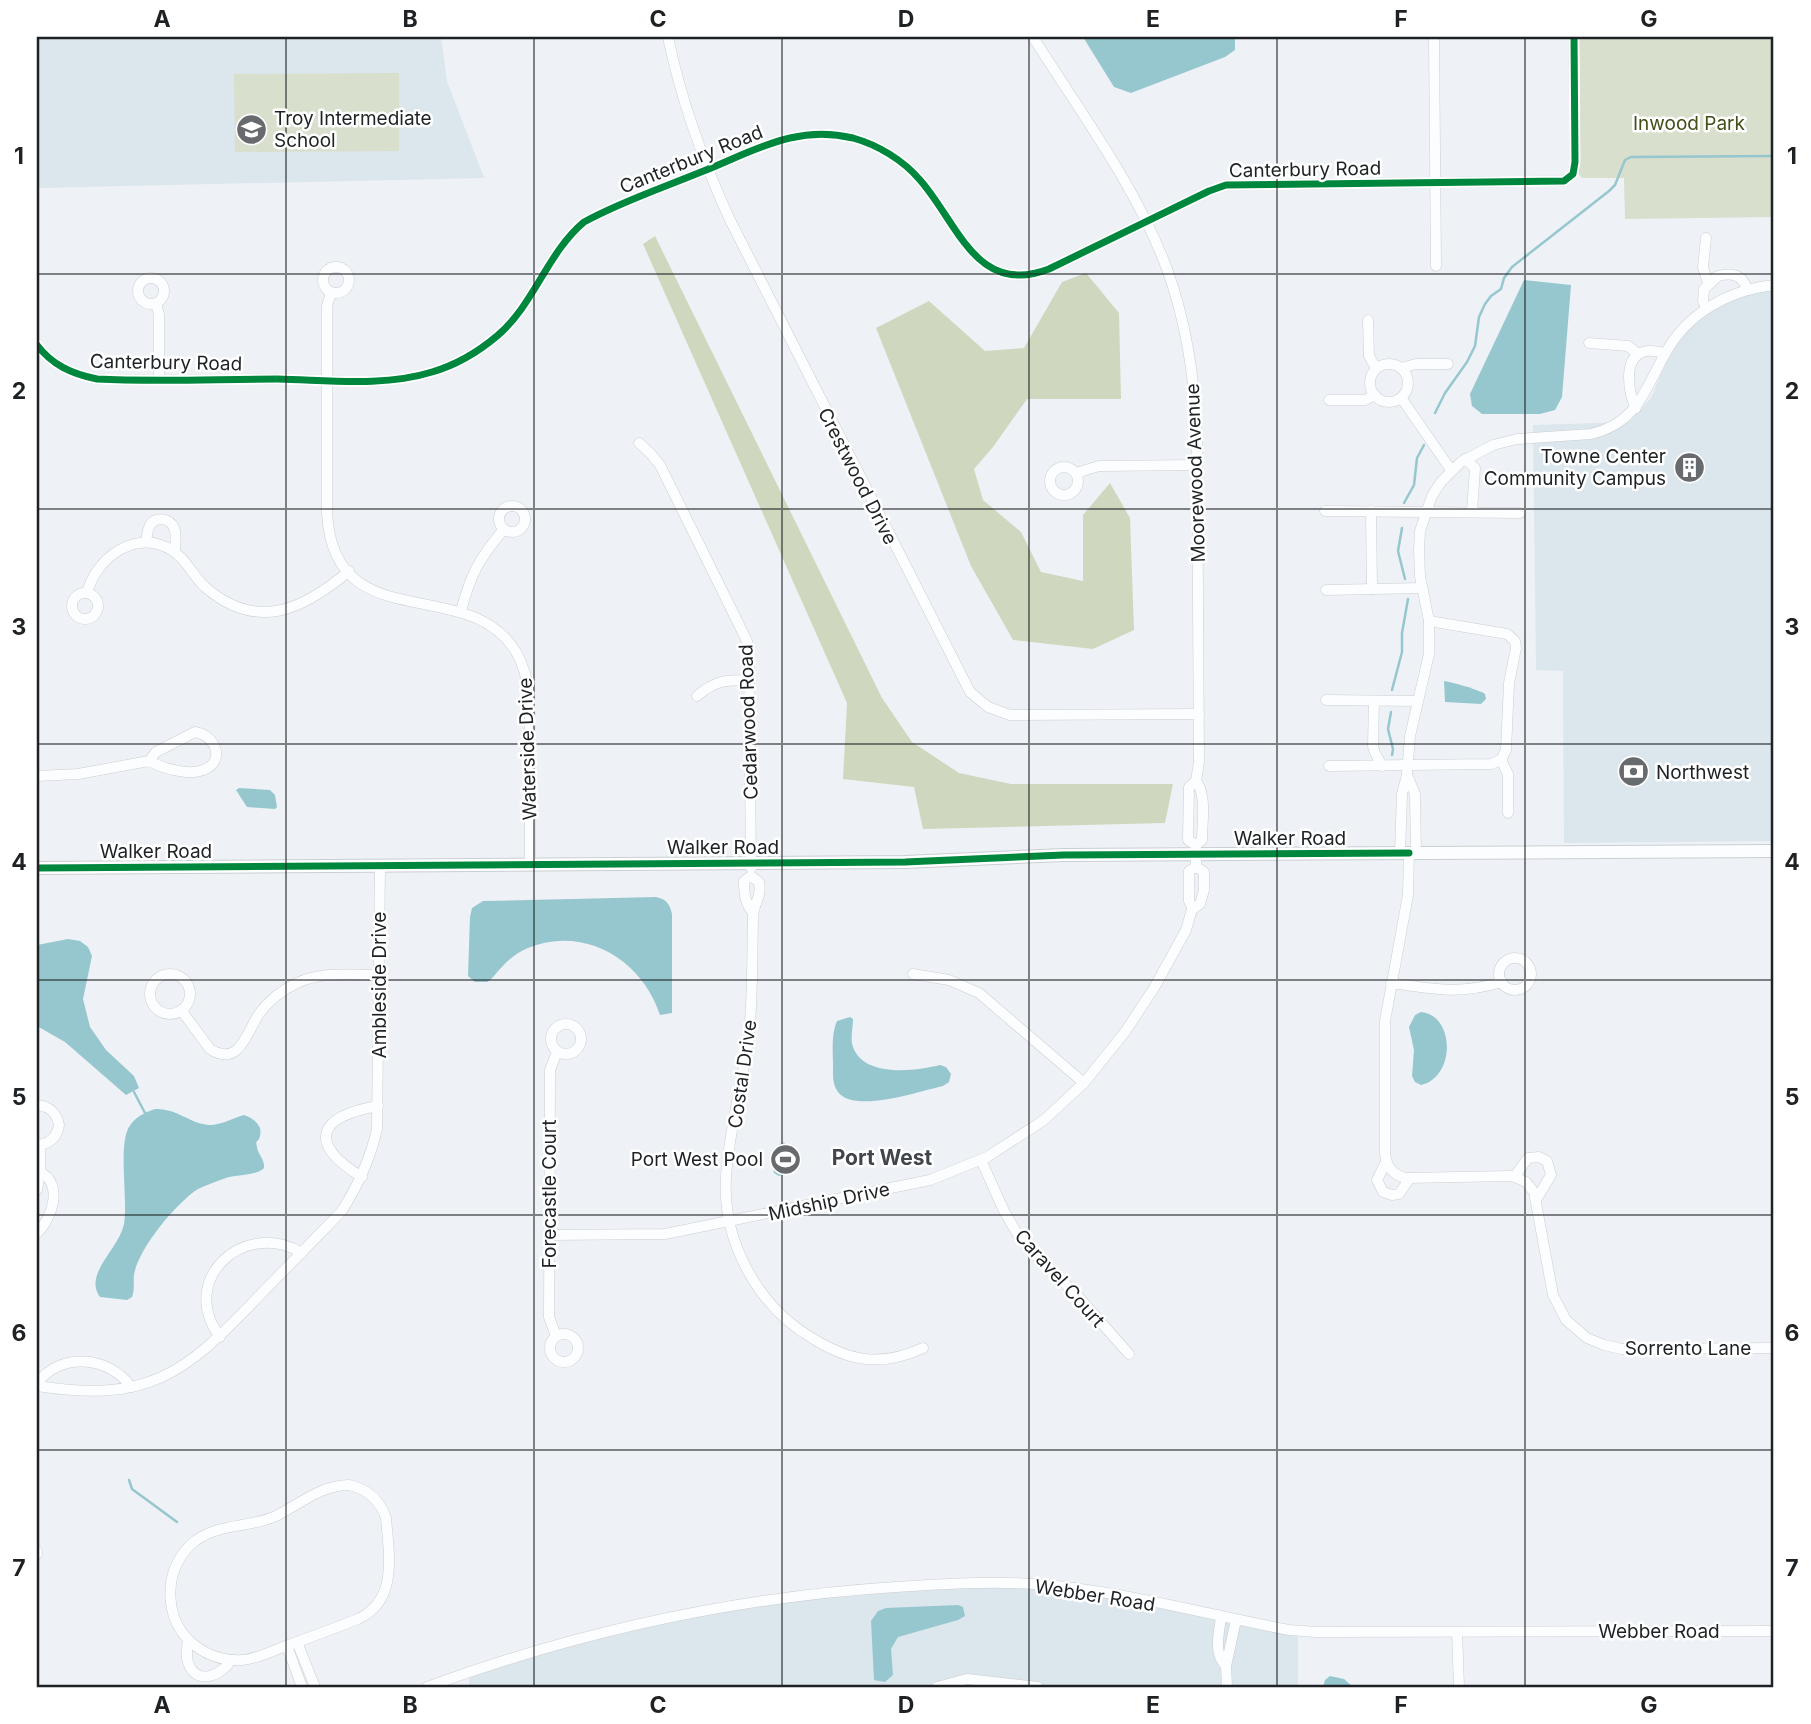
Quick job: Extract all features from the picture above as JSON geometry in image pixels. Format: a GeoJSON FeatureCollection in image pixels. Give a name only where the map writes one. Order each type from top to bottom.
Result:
{"type":"FeatureCollection","features":[{"type":"Feature","properties":{"kind":"street","name":"Crestwood Drive"},"geometry":{"type":"LineString","coordinates":[[668,37],[687,110],[708,170],[763,286],[961,679],[970,692],[988,708],[1010,715],[1199,714]]}},
{"type":"Feature","properties":{"kind":"street","name":"Moorewood Avenue"},"geometry":{"type":"LineString","coordinates":[[1033,37],[1121,176],[1146,222],[1171,282],[1185,334],[1195,397],[1197,465],[1199,762],[1196,781],[1189,787],[1188,840],[1196,855]]}},
{"type":"Feature","properties":{"kind":"street"},"geometry":{"type":"LineString","coordinates":[[1434,37],[1436,266]]}},
{"type":"Feature","properties":{"kind":"street","name":"Canterbury Road"},"geometry":{"type":"LineString","coordinates":[[37,345],[64,369],[88,377],[327,380],[406,378],[455,363],[498,336],[516,317],[562,245],[584,222],[789,138],[828,134],[863,141],[891,155],[911,170],[930,192],[974,256],[991,268],[1011,275],[1025,276],[1049,269],[1209,191],[1233,184],[1564,181],[1574,171],[1575,162],[1574,37]]}},
{"type":"Feature","properties":{"kind":"street"},"geometry":{"type":"LineString","coordinates":[[1706,238],[1703,267],[1708,283]]}},
{"type":"Feature","properties":{"kind":"street"},"geometry":{"type":"LineString","coordinates":[[1706,308],[1703,295],[1708,283],[1718,276],[1731,274],[1741,277],[1748,290]]}},
{"type":"Feature","properties":{"kind":"street"},"geometry":{"type":"LineString","coordinates":[[1409,853],[1402,794],[1417,701],[1429,654],[1429,621],[1422,588],[1419,550],[1425,511],[1432,496],[1451,470],[1465,458],[1493,444],[1517,439],[1601,432],[1623,420],[1636,408],[1665,353],[1679,334],[1706,308],[1734,294],[1774,285]]}},
{"type":"Feature","properties":{"kind":"street","name":"Waterside Drive"},"geometry":{"type":"LineString","coordinates":[[331,292],[327,306],[327,522],[335,552],[365,586],[385,597],[461,611],[484,620],[508,640],[523,667],[528,697],[530,863]]}},
{"type":"Feature","properties":{"kind":"street"},"geometry":{"type":"LineString","coordinates":[[156,303],[159,315],[159,379]]}},
{"type":"Feature","properties":{"kind":"street"},"geometry":{"type":"LineString","coordinates":[[1368,320],[1369,356],[1376,368]]}},
{"type":"Feature","properties":{"kind":"street"},"geometry":{"type":"LineString","coordinates":[[1589,343],[1628,346],[1638,354]]}},
{"type":"Feature","properties":{"kind":"street"},"geometry":{"type":"LineString","coordinates":[[1636,408],[1629,390],[1631,366],[1638,354],[1650,350],[1665,353]]}},
{"type":"Feature","properties":{"kind":"street"},"geometry":{"type":"LineString","coordinates":[[1388,364],[1401,368],[1406,373],[1409,384],[1402,399],[1387,400],[1375,395],[1370,381],[1376,368],[1388,364]]}},
{"type":"Feature","properties":{"kind":"street"},"geometry":{"type":"LineString","coordinates":[[1401,368],[1416,364],[1448,364]]}},
{"type":"Feature","properties":{"kind":"street"},"geometry":{"type":"LineString","coordinates":[[1329,400],[1365,400],[1375,395]]}},
{"type":"Feature","properties":{"kind":"street"},"geometry":{"type":"LineString","coordinates":[[1402,399],[1451,470]]}},
{"type":"Feature","properties":{"kind":"street","name":"Cedarwood Road"},"geometry":{"type":"LineString","coordinates":[[639,443],[660,466],[745,634],[749,652],[751,862]]}},
{"type":"Feature","properties":{"kind":"street"},"geometry":{"type":"LineString","coordinates":[[1465,458],[1475,468],[1472,512]]}},
{"type":"Feature","properties":{"kind":"street"},"geometry":{"type":"LineString","coordinates":[[1076,473],[1099,466],[1197,465]]}},
{"type":"Feature","properties":{"kind":"street"},"geometry":{"type":"LineString","coordinates":[[1325,511],[1520,513]]}},
{"type":"Feature","properties":{"kind":"street"},"geometry":{"type":"LineString","coordinates":[[1371,511],[1372,589]]}},
{"type":"Feature","properties":{"kind":"street"},"geometry":{"type":"LineString","coordinates":[[146,542],[148,528],[152,523],[163,519],[169,521],[175,529],[175,551]]}},
{"type":"Feature","properties":{"kind":"street"},"geometry":{"type":"LineString","coordinates":[[461,611],[472,573],[504,529]]}},
{"type":"Feature","properties":{"kind":"street"},"geometry":{"type":"LineString","coordinates":[[87,593],[90,578],[110,556],[124,546],[146,542],[175,551],[201,584],[216,596],[233,606],[251,611],[290,609],[308,602],[349,571]]}},
{"type":"Feature","properties":{"kind":"street"},"geometry":{"type":"LineString","coordinates":[[1326,590],[1422,588]]}},
{"type":"Feature","properties":{"kind":"street"},"geometry":{"type":"LineString","coordinates":[[1328,766],[1382,766],[1407,770],[1491,764],[1501,760],[1506,750],[1509,683],[1515,641],[1507,634],[1429,621]]}},
{"type":"Feature","properties":{"kind":"street"},"geometry":{"type":"LineString","coordinates":[[697,696],[722,680],[749,680]]}},
{"type":"Feature","properties":{"kind":"street"},"geometry":{"type":"LineString","coordinates":[[1326,701],[1417,701]]}},
{"type":"Feature","properties":{"kind":"street"},"geometry":{"type":"LineString","coordinates":[[1374,701],[1373,746],[1382,766]]}},
{"type":"Feature","properties":{"kind":"street"},"geometry":{"type":"LineString","coordinates":[[37,776],[78,774],[149,761],[158,766],[194,772],[210,766],[216,751],[209,737],[195,732],[156,752],[149,761]]}},
{"type":"Feature","properties":{"kind":"street"},"geometry":{"type":"LineString","coordinates":[[1501,760],[1508,774],[1508,813]]}},
{"type":"Feature","properties":{"kind":"street"},"geometry":{"type":"LineString","coordinates":[[1407,770],[1415,794],[1409,853],[1409,895],[1391,983],[1384,1045],[1386,1162],[1377,1178],[1383,1192],[1392,1195],[1399,1194],[1410,1178]]}},
{"type":"Feature","properties":{"kind":"street","name":"Walker Road"},"geometry":{"type":"LineString","coordinates":[[37,868],[930,862],[1064,855],[1774,851]]}},
{"type":"Feature","properties":{"kind":"street","name":"Midship Drive"},"geometry":{"type":"LineString","coordinates":[[1192,909],[1189,901],[1189,871],[1196,855]]}},
{"type":"Feature","properties":{"kind":"street","name":"Midship Drive"},"geometry":{"type":"LineString","coordinates":[[549,1234],[654,1235],[730,1221],[930,1180],[981,1160],[1014,1141],[1044,1120],[1084,1083],[1125,1032],[1149,996],[1178,947],[1192,909],[1200,904],[1204,890],[1204,872],[1196,855]]}},
{"type":"Feature","properties":{"kind":"street","name":"Costal Drive"},"geometry":{"type":"LineString","coordinates":[[751,862],[751,876]]}},
{"type":"Feature","properties":{"kind":"street","name":"Ambleside Drive"},"geometry":{"type":"LineString","coordinates":[[131,1387],[124,1377],[113,1369],[101,1364],[75,1361],[43,1374],[37,1385],[86,1392],[131,1387],[150,1382],[186,1364],[220,1337],[341,1212],[362,1177],[371,1154],[378,1106],[380,865]]}},
{"type":"Feature","properties":{"kind":"street","name":"Costal Drive"},"geometry":{"type":"LineString","coordinates":[[751,876],[759,882],[760,892],[753,913],[749,1036],[726,1174],[730,1221],[740,1252],[756,1286],[773,1307],[811,1338],[836,1350],[871,1360],[896,1359],[923,1348]]}},
{"type":"Feature","properties":{"kind":"street","name":"Costal Drive"},"geometry":{"type":"LineString","coordinates":[[751,876],[744,881],[744,892],[746,902],[753,913]]}},
{"type":"Feature","properties":{"kind":"street"},"geometry":{"type":"LineString","coordinates":[[173,974],[187,983],[189,999],[181,1010],[165,1013],[156,1008],[150,993],[157,979],[173,974]]}},
{"type":"Feature","properties":{"kind":"street"},"geometry":{"type":"LineString","coordinates":[[913,974],[949,980],[979,993],[1084,1083]]}},
{"type":"Feature","properties":{"kind":"street"},"geometry":{"type":"LineString","coordinates":[[181,1010],[210,1049],[225,1054],[241,1047],[268,1002],[298,982],[318,976],[379,975]]}},
{"type":"Feature","properties":{"kind":"street"},"geometry":{"type":"LineString","coordinates":[[1391,983],[1448,991],[1475,990],[1502,982]]}},
{"type":"Feature","properties":{"kind":"street","name":"Forecastle Court"},"geometry":{"type":"LineString","coordinates":[[556,1336],[549,1317],[549,1234],[550,1070],[557,1052]]}},
{"type":"Feature","properties":{"kind":"street"},"geometry":{"type":"LineString","coordinates":[[37,1105],[53,1111],[59,1125],[53,1139],[38,1145],[40,1172],[37,1189]]}},
{"type":"Feature","properties":{"kind":"street"},"geometry":{"type":"LineString","coordinates":[[362,1177],[346,1168],[332,1155],[327,1146],[327,1129],[340,1117],[378,1106]]}},
{"type":"Feature","properties":{"kind":"street"},"geometry":{"type":"LineString","coordinates":[[1515,1176],[1528,1158],[1537,1156],[1547,1161],[1551,1175],[1536,1200]]}},
{"type":"Feature","properties":{"kind":"street","name":"Caravel Court"},"geometry":{"type":"LineString","coordinates":[[981,1160],[1004,1211],[1023,1241],[1075,1293],[1129,1354]]}},
{"type":"Feature","properties":{"kind":"street"},"geometry":{"type":"LineString","coordinates":[[1386,1162],[1397,1174],[1410,1178],[1515,1176],[1529,1184],[1536,1200]]}},
{"type":"Feature","properties":{"kind":"street"},"geometry":{"type":"LineString","coordinates":[[37,1233],[50,1215],[53,1198],[47,1175],[40,1172]]}},
{"type":"Feature","properties":{"kind":"street","name":"Sorrento Lane"},"geometry":{"type":"LineString","coordinates":[[1536,1200],[1553,1295],[1566,1320],[1587,1338],[1622,1349],[1774,1348]]}},
{"type":"Feature","properties":{"kind":"street"},"geometry":{"type":"LineString","coordinates":[[220,1337],[209,1320],[206,1299],[208,1285],[219,1264],[239,1248],[263,1241],[278,1242],[302,1253]]}},
{"type":"Feature","properties":{"kind":"street"},"geometry":{"type":"LineString","coordinates":[[331,1486],[357,1487],[374,1497],[386,1518],[388,1578],[383,1597],[370,1614],[298,1642],[251,1659],[231,1660],[205,1653],[180,1630],[172,1611],[170,1587],[180,1557],[194,1542],[218,1529],[274,1517],[331,1486]]}},
{"type":"Feature","properties":{"kind":"street","name":"Webber Road"},"geometry":{"type":"LineString","coordinates":[[426,1687],[515,1657],[611,1631],[713,1609],[822,1592],[928,1585],[1032,1584],[1099,1592],[1289,1630],[1316,1632],[1774,1631]]}},
{"type":"Feature","properties":{"kind":"street"},"geometry":{"type":"LineString","coordinates":[[1221,1617],[1217,1649],[1226,1666]]}},
{"type":"Feature","properties":{"kind":"street"},"geometry":{"type":"LineString","coordinates":[[1227,1687],[1226,1666],[1236,1620]]}},
{"type":"Feature","properties":{"kind":"street"},"geometry":{"type":"LineString","coordinates":[[1457,1632],[1459,1687]]}},
{"type":"Feature","properties":{"kind":"street"},"geometry":{"type":"LineString","coordinates":[[188,1640],[187,1659],[194,1672],[214,1675],[231,1660]]}},
{"type":"Feature","properties":{"kind":"street"},"geometry":{"type":"LineString","coordinates":[[298,1642],[315,1687]]}},
{"type":"Feature","properties":{"kind":"street"},"geometry":{"type":"LineString","coordinates":[[287,1646],[302,1687]]}},
{"type":"Feature","properties":{"kind":"street"},"geometry":{"type":"LineString","coordinates":[[937,1687],[967,1679],[1038,1687]]}},
{"type":"Feature","properties":{"kind":"shaded area","name":"Troy Intermediate School"},"geometry":{"type":"Polygon","coordinates":[[[37,37],[441,37],[447,81],[484,178],[37,188],[37,37]]]}},
{"type":"Feature","properties":{"kind":"shaded area"},"geometry":{"type":"Polygon","coordinates":[[[1774,289],[1774,841],[1564,843],[1563,671],[1536,670],[1533,425],[1629,422],[1651,398],[1669,355],[1682,336],[1710,310],[1734,298],[1774,289]]]}},
{"type":"Feature","properties":{"kind":"shaded area"},"geometry":{"type":"Polygon","coordinates":[[[1022,1587],[1088,1594],[1298,1634],[1298,1687],[469,1687],[469,1676],[532,1655],[751,1606],[888,1591],[1022,1587]]]}},
{"type":"Feature","properties":{"kind":"green space","name":"Inwood Park"},"geometry":{"type":"Polygon","coordinates":[[[1577,37],[1774,37],[1774,217],[1625,219],[1624,178],[1582,178],[1579,174],[1577,37]]]}},
{"type":"Feature","properties":{"kind":"green space"},"geometry":{"type":"Polygon","coordinates":[[[399,73],[399,151],[235,152],[234,74],[399,73]]]}},
{"type":"Feature","properties":{"kind":"green space"},"geometry":{"type":"Polygon","coordinates":[[[655,236],[882,698],[912,742],[959,773],[1011,784],[1173,784],[1165,823],[923,829],[914,787],[843,779],[847,703],[643,244],[655,236]]]}},
{"type":"Feature","properties":{"kind":"green space"},"geometry":{"type":"Polygon","coordinates":[[[1086,273],[1119,313],[1121,399],[1027,399],[974,469],[983,500],[1021,532],[1041,572],[1083,581],[1083,515],[1110,483],[1130,518],[1134,630],[1093,649],[1013,640],[971,566],[876,328],[929,301],[985,351],[1024,348],[1062,282],[1086,273]]]}},
{"type":"Feature","properties":{"kind":"water"},"geometry":{"type":"Polygon","coordinates":[[[1083,37],[1235,37],[1235,50],[1225,57],[1131,93],[1114,87],[1083,37]]]}},
{"type":"Feature","properties":{"kind":"water"},"geometry":{"type":"Polygon","coordinates":[[[1524,280],[1571,285],[1562,397],[1555,410],[1540,414],[1482,414],[1472,406],[1470,394],[1524,280]]]}},
{"type":"Feature","properties":{"kind":"water"},"geometry":{"type":"Polygon","coordinates":[[[1444,681],[1482,692],[1486,699],[1481,704],[1445,702],[1444,681]]]}},
{"type":"Feature","properties":{"kind":"water"},"geometry":{"type":"Polygon","coordinates":[[[236,790],[270,790],[275,795],[277,807],[247,807],[236,790]]]}},
{"type":"Feature","properties":{"kind":"water"},"geometry":{"type":"Polygon","coordinates":[[[656,897],[667,902],[672,914],[672,1013],[660,1015],[640,978],[609,952],[570,941],[549,942],[528,948],[508,961],[487,982],[475,982],[468,976],[470,917],[472,908],[483,901],[656,897]]]}},
{"type":"Feature","properties":{"kind":"water"},"geometry":{"type":"Polygon","coordinates":[[[68,939],[80,941],[88,947],[92,956],[83,999],[90,1027],[106,1050],[134,1076],[139,1088],[126,1095],[65,1042],[37,1026],[37,945],[68,939]]]}},
{"type":"Feature","properties":{"kind":"water"},"geometry":{"type":"Polygon","coordinates":[[[1421,1012],[1432,1016],[1440,1024],[1447,1047],[1441,1071],[1432,1080],[1421,1085],[1415,1082],[1412,1076],[1414,1050],[1409,1027],[1415,1015],[1421,1012]]]}},
{"type":"Feature","properties":{"kind":"water"},"geometry":{"type":"Polygon","coordinates":[[[850,1017],[853,1019],[853,1047],[859,1057],[868,1064],[892,1070],[940,1065],[946,1067],[951,1074],[949,1082],[943,1086],[888,1099],[858,1101],[846,1098],[838,1092],[834,1082],[833,1043],[837,1021],[850,1017]]]}},
{"type":"Feature","properties":{"kind":"water"},"geometry":{"type":"Polygon","coordinates":[[[155,1109],[170,1111],[210,1125],[244,1115],[251,1118],[260,1128],[256,1144],[264,1168],[214,1182],[189,1196],[150,1240],[137,1264],[132,1297],[127,1300],[100,1297],[96,1279],[124,1224],[126,1135],[134,1121],[155,1109]]]}},
{"type":"Feature","properties":{"kind":"water","name":"Port West Pool"},"geometry":{"type":"Polygon","coordinates":[[[783,1142],[790,1147],[792,1161],[787,1172],[779,1176],[774,1173],[773,1167],[780,1159],[776,1147],[783,1142]]]}},
{"type":"Feature","properties":{"kind":"water"},"geometry":{"type":"Polygon","coordinates":[[[963,1607],[965,1616],[958,1620],[898,1637],[891,1649],[893,1675],[885,1682],[874,1680],[871,1621],[878,1611],[886,1608],[963,1607]]]}},
{"type":"Feature","properties":{"kind":"water"},"geometry":{"type":"Polygon","coordinates":[[[1330,1676],[1344,1679],[1353,1687],[1323,1687],[1330,1676]]]}},
{"type":"Feature","properties":{"kind":"waterway"},"geometry":{"type":"LineString","coordinates":[[1435,413],[1475,346],[1479,317],[1485,304],[1501,289],[1504,278],[1512,267],[1609,191],[1615,185],[1625,160],[1631,157],[1774,156]]}},
{"type":"Feature","properties":{"kind":"waterway"},"geometry":{"type":"LineString","coordinates":[[1404,503],[1414,485],[1417,458],[1424,445]]}},
{"type":"Feature","properties":{"kind":"waterway"},"geometry":{"type":"LineString","coordinates":[[1402,528],[1398,551],[1405,579]]}},
{"type":"Feature","properties":{"kind":"waterway"},"geometry":{"type":"LineString","coordinates":[[1392,690],[1402,652],[1402,633],[1408,599]]}},
{"type":"Feature","properties":{"kind":"waterway"},"geometry":{"type":"LineString","coordinates":[[1391,712],[1388,729],[1392,755]]}},
{"type":"Feature","properties":{"kind":"waterway"},"geometry":{"type":"LineString","coordinates":[[134,1092],[145,1113]]}},
{"type":"Feature","properties":{"kind":"waterway"},"geometry":{"type":"LineString","coordinates":[[129,1480],[132,1489],[177,1522]]}},
{"type":"Feature","properties":{"kind":"cycle path"},"geometry":{"type":"LineString","coordinates":[[37,345],[63,368],[97,379],[356,382],[414,377],[450,366],[497,336],[521,309],[560,249],[584,222],[756,149],[806,135],[829,134],[853,138],[890,154],[920,180],[971,251],[986,264],[1003,273],[1024,275],[1049,269],[1226,185],[1564,181],[1573,174],[1575,162],[1574,37]]}},
{"type":"Feature","properties":{"kind":"cycle path"},"geometry":{"type":"LineString","coordinates":[[37,868],[905,862],[1064,855],[1409,853]]}},
{"type":"Feature","properties":{"kind":"place","name":"Troy Intermediate School"},"geometry":{"type":"Point","coordinates":[251,129]}},
{"type":"Feature","properties":{"kind":"place","name":"Towne Center Community Campus"},"geometry":{"type":"Point","coordinates":[1689,467]}},
{"type":"Feature","properties":{"kind":"place","name":"Northwest"},"geometry":{"type":"Point","coordinates":[1633,772]}},
{"type":"Feature","properties":{"kind":"place","name":"Port West Pool"},"geometry":{"type":"Point","coordinates":[786,1159]}},
{"type":"Feature","properties":{"kind":"district","name":"Port West"},"geometry":{"type":"Point","coordinates":[882,1158]}}]}
